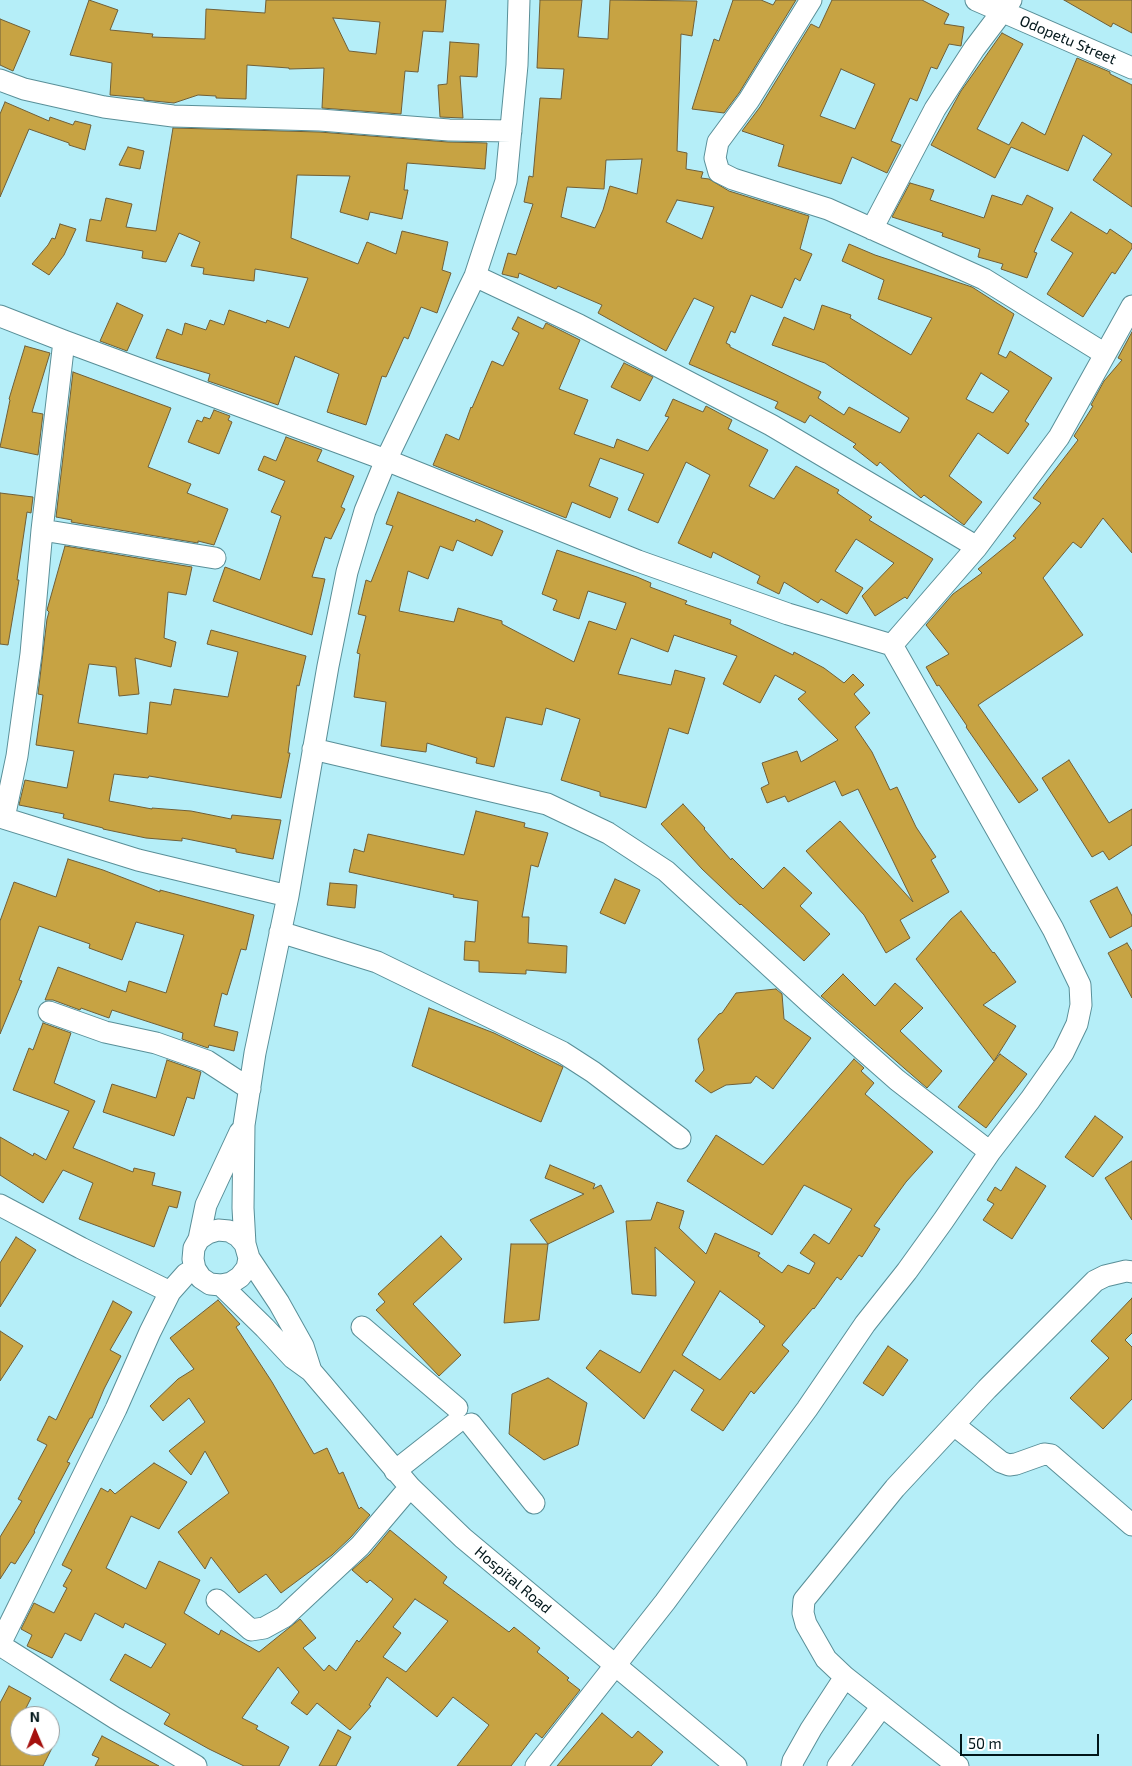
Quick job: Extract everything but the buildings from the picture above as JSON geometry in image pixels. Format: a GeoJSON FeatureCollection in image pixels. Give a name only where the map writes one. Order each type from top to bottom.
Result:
{"type":"FeatureCollection","features":[{"type":"Feature","properties":{"kind":"street"},"geometry":{"type":"LineString","coordinates":[[244,1125],[206,1205],[199,1239],[194,1248],[193,1259],[195,1269],[201,1278],[210,1284],[221,1286],[231,1284],[240,1278],[247,1268],[243,1208],[244,1125],[347,572],[365,511],[386,460],[475,276],[506,181],[516,64],[519,0]]}},
{"type":"Feature","properties":{"kind":"street"},"geometry":{"type":"LineString","coordinates":[[811,0],[749,100],[718,142],[715,158],[719,172],[733,179],[828,209],[984,279],[1105,354]]}},
{"type":"Feature","properties":{"kind":"street","name":"Odopetu Street"},"geometry":{"type":"LineString","coordinates":[[976,0],[1007,6],[1132,68]]}},
{"type":"Feature","properties":{"kind":"street"},"geometry":{"type":"LineString","coordinates":[[872,229],[936,109],[974,49],[1007,6]]}},
{"type":"Feature","properties":{"kind":"street"},"geometry":{"type":"LineString","coordinates":[[0,80],[24,89],[104,107],[173,116],[320,120],[449,130],[511,131]]}},
{"type":"Feature","properties":{"kind":"street"},"geometry":{"type":"LineString","coordinates":[[475,276],[580,325],[771,425],[977,547]]}},
{"type":"Feature","properties":{"kind":"street"},"geometry":{"type":"LineString","coordinates":[[892,645],[977,547],[1059,437],[1132,306]]}},
{"type":"Feature","properties":{"kind":"street"},"geometry":{"type":"LineString","coordinates":[[0,316],[386,460],[638,561],[788,614],[892,645],[1048,921],[1080,985],[1081,1005],[1077,1024],[1063,1053],[990,1152],[907,1271],[865,1324],[807,1409],[665,1602],[536,1766]]}},
{"type":"Feature","properties":{"kind":"street"},"geometry":{"type":"LineString","coordinates":[[64,341],[42,530],[31,654],[16,756],[2,818],[138,860],[288,896]]}},
{"type":"Feature","properties":{"kind":"street"},"geometry":{"type":"LineString","coordinates":[[42,530],[215,558]]}},
{"type":"Feature","properties":{"kind":"street"},"geometry":{"type":"LineString","coordinates":[[313,749],[548,804],[608,833],[666,871],[890,1074],[990,1152]]}},
{"type":"Feature","properties":{"kind":"street"},"geometry":{"type":"LineString","coordinates":[[280,932],[376,962],[562,1052],[592,1072],[680,1138]]}},
{"type":"Feature","properties":{"kind":"street"},"geometry":{"type":"LineString","coordinates":[[49,1012],[105,1032],[156,1043],[207,1061],[250,1089]]}},
{"type":"Feature","properties":{"kind":"street"},"geometry":{"type":"LineString","coordinates":[[1,1207],[170,1292]]}},
{"type":"Feature","properties":{"kind":"street"},"geometry":{"type":"LineString","coordinates":[[199,1239],[208,1233],[218,1230],[229,1231],[238,1236],[298,1338],[312,1371]]}},
{"type":"Feature","properties":{"kind":"street"},"geometry":{"type":"LineString","coordinates":[[195,1269],[186,1274],[170,1292],[116,1409],[0,1644],[115,1718],[196,1766]]}},
{"type":"Feature","properties":{"kind":"street"},"geometry":{"type":"LineString","coordinates":[[958,1766],[845,1677],[826,1659],[806,1624],[803,1613],[804,1600],[895,1488],[987,1389],[1095,1281],[1105,1276],[1126,1271],[1132,1272]]}},
{"type":"Feature","properties":{"kind":"street"},"geometry":{"type":"LineString","coordinates":[[221,1286],[293,1358],[312,1371]]}},
{"type":"Feature","properties":{"kind":"street"},"geometry":{"type":"LineString","coordinates":[[362,1328],[461,1418],[534,1503]]}},
{"type":"Feature","properties":{"kind":"street","name":"Hospital Road"},"geometry":{"type":"LineString","coordinates":[[312,1371],[410,1487],[463,1538],[736,1766]]}},
{"type":"Feature","properties":{"kind":"street"},"geometry":{"type":"LineString","coordinates":[[395,1470],[461,1418]]}},
{"type":"Feature","properties":{"kind":"street"},"geometry":{"type":"LineString","coordinates":[[954,1425],[1001,1462],[1009,1465],[1044,1454],[1051,1455],[1132,1525]]}},
{"type":"Feature","properties":{"kind":"street"},"geometry":{"type":"LineString","coordinates":[[217,1600],[251,1630],[264,1628],[284,1617],[360,1546],[410,1487]]}},
{"type":"Feature","properties":{"kind":"street"},"geometry":{"type":"LineString","coordinates":[[792,1766],[811,1730],[845,1677]]}},
{"type":"Feature","properties":{"kind":"street"},"geometry":{"type":"LineString","coordinates":[[838,1766],[882,1706]]}}]}
